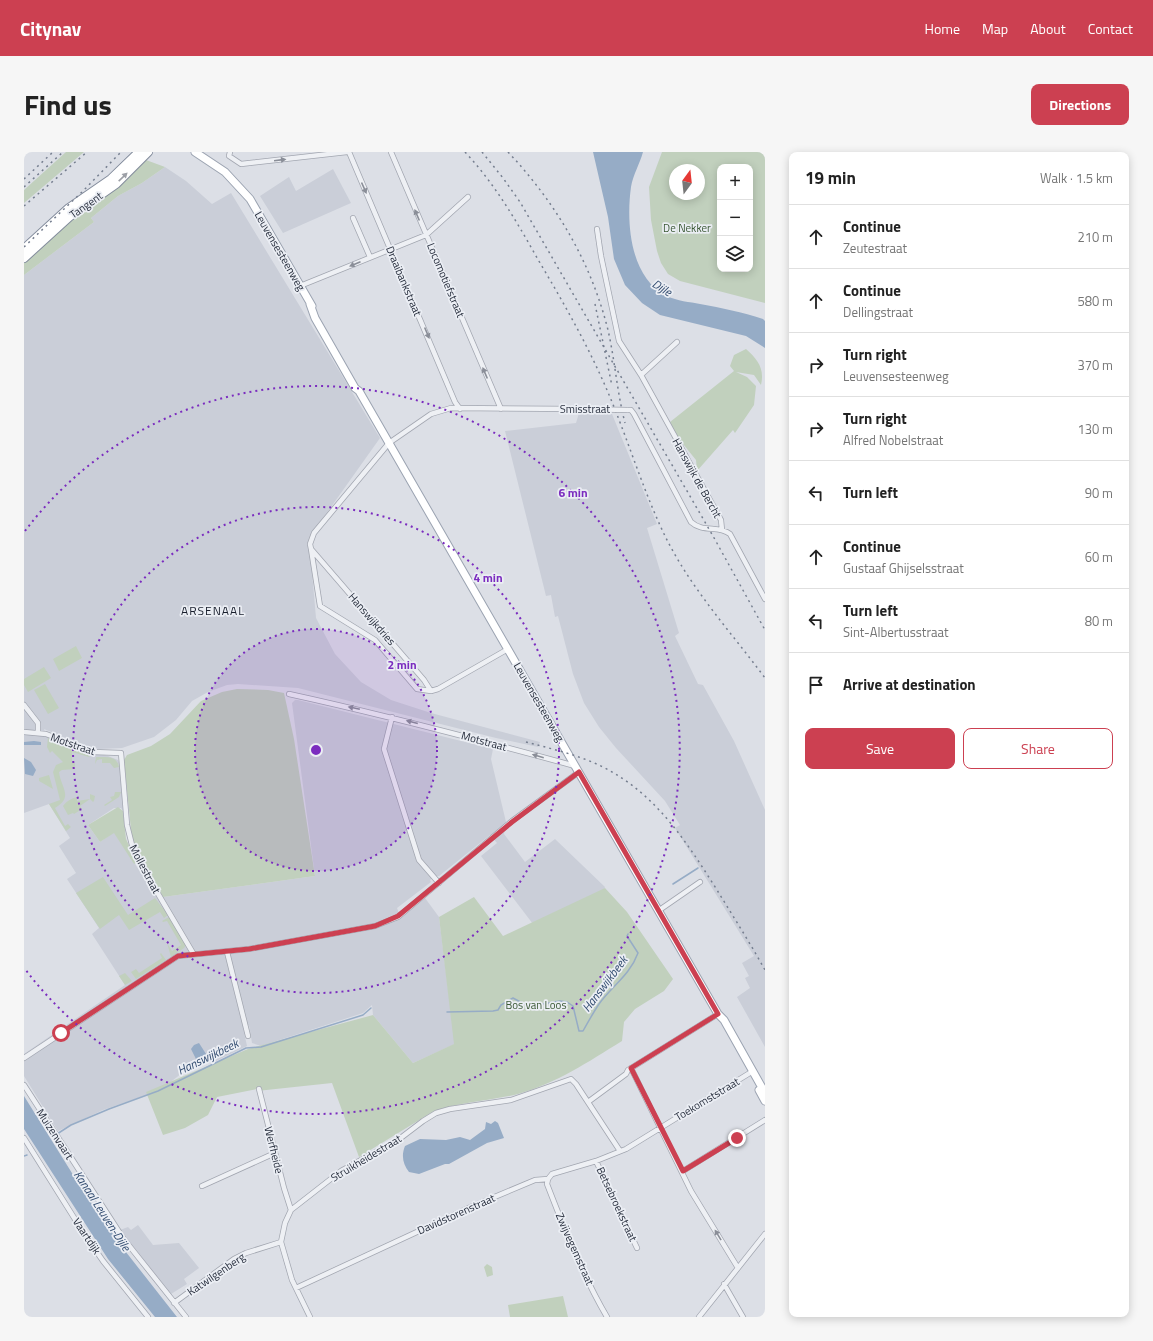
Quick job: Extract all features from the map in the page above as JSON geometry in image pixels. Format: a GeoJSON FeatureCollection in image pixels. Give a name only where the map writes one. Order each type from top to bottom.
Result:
{"type":"FeatureCollection","features":[{"type":"Feature","properties":{"kind":"highway","name":"Tangent"},"geometry":{"type":"LineString","coordinates":[[24,249],[68,208],[111,179],[139,152]]}},
{"type":"Feature","properties":{"kind":"highway","name":"Tangent"},"geometry":{"type":"LineString","coordinates":[[24,258],[69,217],[116,184],[148,152]]}},
{"type":"Feature","properties":{"kind":"main road","name":"Leuvensesteenweg"},"geometry":{"type":"LineString","coordinates":[[195,152],[225,172],[250,199],[310,304],[360,386],[359,391],[454,552],[718,1014],[721,1022],[765,1093]]}},
{"type":"Feature","properties":{"kind":"main road","name":"Leuvensesteenweg"},"geometry":{"type":"LineString","coordinates":[[203,152],[235,173],[249,192],[250,199]]}},
{"type":"Feature","properties":{"kind":"main road","name":"Leuvensesteenweg"},"geometry":{"type":"LineString","coordinates":[[751,1072],[765,1101]]}},
{"type":"Feature","properties":{"kind":"street"},"geometry":{"type":"LineString","coordinates":[[230,152],[229,156],[241,164],[348,152]]}},
{"type":"Feature","properties":{"kind":"street","name":"Draaibankstraat"},"geometry":{"type":"LineString","coordinates":[[348,152],[391,249],[455,402],[460,409]]}},
{"type":"Feature","properties":{"kind":"street","name":"Locomotiefstraat"},"geometry":{"type":"LineString","coordinates":[[391,152],[501,409]]}},
{"type":"Feature","properties":{"kind":"street"},"geometry":{"type":"LineString","coordinates":[[300,286],[426,234],[468,197]]}},
{"type":"Feature","properties":{"kind":"street"},"geometry":{"type":"LineString","coordinates":[[353,218],[370,257]]}},
{"type":"Feature","properties":{"kind":"street","name":"Hanswijk de Bercht"},"geometry":{"type":"LineString","coordinates":[[597,229],[601,256],[619,340],[641,375],[721,520],[722,530],[730,534],[765,599]]}},
{"type":"Feature","properties":{"kind":"street"},"geometry":{"type":"LineString","coordinates":[[641,375],[677,342]]}},
{"type":"Feature","properties":{"kind":"street","name":"Smisstraat"},"geometry":{"type":"LineString","coordinates":[[389,443],[438,411],[451,408],[631,410],[690,522],[699,528],[722,530]]}},
{"type":"Feature","properties":{"kind":"street","name":"Hanswijkdries"},"geometry":{"type":"LineString","coordinates":[[389,443],[314,533],[310,544],[320,606],[375,640],[417,689],[431,691]]}},
{"type":"Feature","properties":{"kind":"street","name":"Hanswijkdries"},"geometry":{"type":"LineString","coordinates":[[311,549],[424,680],[431,691]]}},
{"type":"Feature","properties":{"kind":"street"},"geometry":{"type":"LineString","coordinates":[[431,691],[438,689],[508,648]]}},
{"type":"Feature","properties":{"kind":"street","name":"Motstraat"},"geometry":{"type":"LineString","coordinates":[[289,694],[472,737],[577,769]]}},
{"type":"Feature","properties":{"kind":"street"},"geometry":{"type":"LineString","coordinates":[[24,705],[38,723],[38,733]]}},
{"type":"Feature","properties":{"kind":"street"},"geometry":{"type":"LineString","coordinates":[[392,717],[384,749],[419,860],[439,883]]}},
{"type":"Feature","properties":{"kind":"street","name":"Motstraat"},"geometry":{"type":"LineString","coordinates":[[24,732],[38,733],[93,752],[122,753]]}},
{"type":"Feature","properties":{"kind":"street","name":"Mollestraat"},"geometry":{"type":"LineString","coordinates":[[122,753],[127,824],[132,845],[157,892],[193,953]]}},
{"type":"Feature","properties":{"kind":"street"},"geometry":{"type":"LineString","coordinates":[[24,1058],[178,956],[193,953],[227,952],[375,926],[398,916],[577,769]]}},
{"type":"Feature","properties":{"kind":"street"},"geometry":{"type":"LineString","coordinates":[[658,911],[700,882]]}},
{"type":"Feature","properties":{"kind":"street"},"geometry":{"type":"LineString","coordinates":[[227,952],[248,1036]]}},
{"type":"Feature","properties":{"kind":"street"},"geometry":{"type":"LineString","coordinates":[[620,1152],[588,1102],[631,1068],[718,1014]]}},
{"type":"Feature","properties":{"kind":"street"},"geometry":{"type":"LineString","coordinates":[[631,1068],[692,1191],[738,1268]]}},
{"type":"Feature","properties":{"kind":"street","name":"Toekomststraat"},"geometry":{"type":"LineString","coordinates":[[620,1152],[751,1072]]}},
{"type":"Feature","properties":{"kind":"street","name":"Struikheidestraat"},"geometry":{"type":"LineString","coordinates":[[291,1210],[341,1171],[398,1140],[423,1120],[436,1113],[450,1109],[510,1100],[568,1079],[573,1079],[588,1102]]}},
{"type":"Feature","properties":{"kind":"street","name":"Muizenvaart"},"geometry":{"type":"LineString","coordinates":[[24,1085],[123,1238],[186,1317]]}},
{"type":"Feature","properties":{"kind":"street","name":"Werfheide"},"geometry":{"type":"LineString","coordinates":[[259,1089],[291,1210]]}},
{"type":"Feature","properties":{"kind":"street"},"geometry":{"type":"LineString","coordinates":[[683,1171],[765,1120]]}},
{"type":"Feature","properties":{"kind":"street","name":"Vaartdijk"},"geometry":{"type":"LineString","coordinates":[[24,1138],[103,1261],[148,1317]]}},
{"type":"Feature","properties":{"kind":"street"},"geometry":{"type":"LineString","coordinates":[[202,1186],[275,1152]]}},
{"type":"Feature","properties":{"kind":"street","name":"Davidstorenstraat"},"geometry":{"type":"LineString","coordinates":[[296,1288],[473,1206],[534,1180],[548,1178],[552,1174],[620,1152]]}},
{"type":"Feature","properties":{"kind":"street","name":"Betsebroekstraat"},"geometry":{"type":"LineString","coordinates":[[596,1161],[638,1248]]}},
{"type":"Feature","properties":{"kind":"street","name":"Zwijvegemstraat"},"geometry":{"type":"LineString","coordinates":[[548,1178],[547,1184],[560,1217],[598,1301],[607,1317]]}},
{"type":"Feature","properties":{"kind":"street"},"geometry":{"type":"LineString","coordinates":[[291,1210],[285,1223],[281,1242],[288,1269],[310,1317]]}},
{"type":"Feature","properties":{"kind":"street"},"geometry":{"type":"LineString","coordinates":[[699,1317],[765,1234]]}},
{"type":"Feature","properties":{"kind":"street","name":"Katwilgenberg"},"geometry":{"type":"LineString","coordinates":[[174,1303],[234,1259],[246,1253],[281,1242]]}},
{"type":"Feature","properties":{"kind":"street"},"geometry":{"type":"LineString","coordinates":[[724,1284],[743,1317]]}},
{"type":"Feature","properties":{"kind":"shaded area"},"geometry":{"type":"Polygon","coordinates":[[[165,167],[186,181],[212,204],[231,193],[380,438],[309,538],[316,618],[335,654],[361,682],[391,700],[431,713],[540,742],[538,747],[496,738],[298,688],[238,684],[227,685],[208,692],[192,701],[176,720],[154,737],[122,748],[98,749],[82,745],[44,729],[47,737],[75,748],[118,760],[120,765],[123,811],[121,808],[114,808],[88,825],[100,842],[114,832],[160,902],[163,897],[315,876],[292,703],[295,700],[298,700],[493,749],[491,759],[506,822],[504,834],[525,862],[555,839],[605,887],[596,915],[536,928],[481,856],[497,843],[490,835],[439,876],[435,876],[430,880],[431,882],[397,908],[400,916],[425,898],[439,917],[455,1044],[413,1063],[373,1015],[372,1005],[363,1013],[261,1046],[252,1043],[249,1025],[243,1028],[247,1046],[214,1062],[208,1053],[168,1084],[155,1092],[103,1110],[58,1131],[24,1076],[24,1054],[125,985],[92,934],[99,928],[67,879],[76,873],[59,846],[70,838],[49,804],[24,813],[24,275],[94,222],[91,218],[118,196],[142,183],[165,167]]]}},
{"type":"Feature","properties":{"kind":"shaded area"},"geometry":{"type":"Polygon","coordinates":[[[333,169],[351,203],[283,233],[260,196],[289,177],[296,191],[333,169]]]}},
{"type":"Feature","properties":{"kind":"shaded area"},"geometry":{"type":"Polygon","coordinates":[[[579,413],[612,414],[657,524],[647,528],[679,633],[675,636],[698,684],[703,685],[734,741],[765,810],[765,1047],[737,997],[750,988],[745,978],[749,976],[742,963],[754,956],[675,828],[680,825],[665,801],[616,748],[599,727],[584,703],[573,674],[558,616],[555,617],[551,595],[546,596],[505,431],[576,423],[579,413]]]}},
{"type":"Feature","properties":{"kind":"shaded area"},"geometry":{"type":"Polygon","coordinates":[[[138,1225],[153,1245],[179,1243],[199,1268],[184,1279],[187,1284],[171,1294],[120,1230],[128,1227],[131,1230],[138,1225]]]}},
{"type":"Feature","properties":{"kind":"green space"},"geometry":{"type":"Polygon","coordinates":[[[66,152],[84,152],[24,203],[24,190],[66,152]]]}},
{"type":"Feature","properties":{"kind":"green space","name":"De Nekker"},"geometry":{"type":"Polygon","coordinates":[[[662,152],[765,152],[765,303],[680,281],[668,274],[661,263],[657,251],[651,220],[649,187],[662,152]]]}},
{"type":"Feature","properties":{"kind":"green space"},"geometry":{"type":"Polygon","coordinates":[[[146,160],[165,167],[142,183],[118,196],[91,218],[94,222],[24,275],[24,263],[64,226],[129,177],[146,160]]]}},
{"type":"Feature","properties":{"kind":"green space"},"geometry":{"type":"Polygon","coordinates":[[[746,349],[754,356],[759,364],[762,374],[761,385],[754,375],[736,372],[747,377],[756,386],[754,405],[735,433],[733,430],[697,471],[696,460],[679,439],[670,422],[734,371],[730,366],[734,355],[746,349]]]}},
{"type":"Feature","properties":{"kind":"green space"},"geometry":{"type":"Polygon","coordinates":[[[76,646],[82,658],[59,671],[53,659],[76,646]]]}},
{"type":"Feature","properties":{"kind":"green space"},"geometry":{"type":"Polygon","coordinates":[[[44,667],[51,678],[28,692],[24,685],[24,679],[44,667]]]}},
{"type":"Feature","properties":{"kind":"green space"},"geometry":{"type":"Polygon","coordinates":[[[45,684],[59,708],[48,714],[34,690],[45,684]]]}},
{"type":"Feature","properties":{"kind":"green space"},"geometry":{"type":"Polygon","coordinates":[[[237,689],[268,690],[284,693],[294,739],[315,876],[163,897],[132,840],[124,760],[127,755],[151,746],[170,734],[201,701],[222,692],[237,689]]]}},
{"type":"Feature","properties":{"kind":"green space"},"geometry":{"type":"Polygon","coordinates":[[[48,738],[90,756],[72,752],[72,762],[75,763],[75,769],[62,770],[59,772],[65,796],[61,804],[55,808],[65,826],[68,824],[71,827],[66,831],[49,804],[60,800],[53,772],[56,765],[63,762],[52,751],[50,753],[47,747],[48,738]]]}},
{"type":"Feature","properties":{"kind":"green space"},"geometry":{"type":"Polygon","coordinates":[[[96,757],[107,757],[116,760],[119,767],[114,768],[110,763],[102,763],[102,759],[97,760],[95,764],[96,757]]]}},
{"type":"Feature","properties":{"kind":"green space"},"geometry":{"type":"Polygon","coordinates":[[[49,775],[53,789],[39,781],[39,778],[49,775]]]}},
{"type":"Feature","properties":{"kind":"green space"},"geometry":{"type":"Polygon","coordinates":[[[115,792],[121,792],[119,797],[105,806],[104,805],[112,800],[110,797],[114,796],[115,792]]]}},
{"type":"Feature","properties":{"kind":"green space"},"geometry":{"type":"Polygon","coordinates":[[[90,794],[95,796],[93,802],[90,799],[90,794]]]}},
{"type":"Feature","properties":{"kind":"green space"},"geometry":{"type":"Polygon","coordinates":[[[77,797],[77,801],[90,799],[80,806],[82,809],[74,814],[68,815],[63,806],[69,800],[77,797]]]}},
{"type":"Feature","properties":{"kind":"green space"},"geometry":{"type":"Polygon","coordinates":[[[118,807],[123,811],[126,839],[137,862],[134,864],[114,833],[100,842],[88,825],[118,807]]]}},
{"type":"Feature","properties":{"kind":"green space"},"geometry":{"type":"Polygon","coordinates":[[[103,877],[128,915],[155,898],[168,915],[164,918],[160,912],[129,930],[119,915],[100,929],[76,893],[103,877]]]}},
{"type":"Feature","properties":{"kind":"green space","name":"Bos van Loos"},"geometry":{"type":"Polygon","coordinates":[[[605,888],[627,912],[673,979],[664,991],[635,1009],[624,1022],[622,1041],[572,1071],[546,1084],[518,1094],[434,1111],[359,1157],[332,1083],[257,1091],[257,1089],[217,1097],[208,1115],[185,1128],[163,1135],[146,1092],[248,1049],[373,1015],[413,1063],[454,1044],[439,917],[474,897],[503,936],[605,888]]]}},
{"type":"Feature","properties":{"kind":"green space"},"geometry":{"type":"Polygon","coordinates":[[[169,917],[186,945],[171,957],[167,943],[172,951],[181,945],[167,921],[162,921],[169,917]]]}},
{"type":"Feature","properties":{"kind":"green space"},"geometry":{"type":"Polygon","coordinates":[[[161,953],[166,960],[136,979],[131,972],[136,969],[139,973],[162,958],[161,953]]]}},
{"type":"Feature","properties":{"kind":"green space"},"geometry":{"type":"Polygon","coordinates":[[[125,973],[132,981],[125,985],[119,976],[125,973]]]}},
{"type":"Feature","properties":{"kind":"green space"},"geometry":{"type":"Polygon","coordinates":[[[487,1264],[492,1267],[493,1275],[487,1277],[484,1267],[487,1264]]]}},
{"type":"Feature","properties":{"kind":"green space"},"geometry":{"type":"Polygon","coordinates":[[[563,1296],[568,1317],[510,1317],[508,1305],[563,1296]]]}},
{"type":"Feature","properties":{"kind":"water"},"geometry":{"type":"Polygon","coordinates":[[[593,152],[643,152],[631,187],[629,217],[630,233],[638,263],[645,276],[655,288],[667,296],[675,299],[732,310],[763,319],[765,321],[765,348],[746,336],[660,315],[642,303],[625,285],[614,259],[608,217],[593,152]]]}},
{"type":"Feature","properties":{"kind":"water"},"geometry":{"type":"Polygon","coordinates":[[[24,742],[41,742],[41,745],[24,745],[24,742]]]}},
{"type":"Feature","properties":{"kind":"water"},"geometry":{"type":"Polygon","coordinates":[[[24,758],[31,762],[36,770],[33,776],[25,774],[24,758]]]}},
{"type":"Feature","properties":{"kind":"water"},"geometry":{"type":"Polygon","coordinates":[[[199,1043],[208,1057],[200,1062],[196,1059],[191,1049],[194,1045],[199,1043]]]}},
{"type":"Feature","properties":{"kind":"water"},"geometry":{"type":"Polygon","coordinates":[[[24,1096],[85,1194],[122,1247],[177,1317],[155,1317],[108,1259],[24,1129],[24,1096]]]}},
{"type":"Feature","properties":{"kind":"water"},"geometry":{"type":"Polygon","coordinates":[[[495,1121],[498,1123],[504,1138],[487,1143],[449,1164],[445,1164],[419,1174],[409,1172],[405,1166],[403,1157],[405,1146],[420,1139],[446,1140],[460,1137],[470,1140],[485,1129],[486,1122],[491,1124],[495,1121]]]}},
{"type":"Feature","properties":{"kind":"waterway","name":"Hanswijkbeek"},"geometry":{"type":"LineString","coordinates":[[673,884],[698,868]]}},
{"type":"Feature","properties":{"kind":"waterway","name":"Hanswijkbeek"},"geometry":{"type":"LineString","coordinates":[[447,1012],[498,1010],[501,1005],[513,998],[531,1006],[560,1001],[567,1002],[573,1006],[579,1031],[583,1031],[599,1004],[626,974],[635,961],[638,953],[627,936],[628,934]]}},
{"type":"Feature","properties":{"kind":"waterway","name":"Hanswijkbeek"},"geometry":{"type":"LineString","coordinates":[[57,1134],[71,1125],[158,1091],[246,1048],[261,1047],[363,1015],[371,1008]]}},
{"type":"Feature","properties":{"kind":"railway"},"geometry":{"type":"LineString","coordinates":[[24,179],[53,152]]}},
{"type":"Feature","properties":{"kind":"railway"},"geometry":{"type":"LineString","coordinates":[[24,187],[63,152]]}},
{"type":"Feature","properties":{"kind":"railway"},"geometry":{"type":"LineString","coordinates":[[24,206],[87,152]]}},
{"type":"Feature","properties":{"kind":"railway"},"geometry":{"type":"LineString","coordinates":[[24,247],[83,191],[121,152]]}},
{"type":"Feature","properties":{"kind":"railway"},"geometry":{"type":"LineString","coordinates":[[465,152],[487,178],[506,205],[584,342],[607,390],[658,520],[676,557],[712,610],[765,678]]}},
{"type":"Feature","properties":{"kind":"railway"},"geometry":{"type":"LineString","coordinates":[[482,152],[520,202],[713,536],[765,630]]}},
{"type":"Feature","properties":{"kind":"railway"},"geometry":{"type":"LineString","coordinates":[[508,152],[556,213],[582,257],[601,305],[608,330],[625,423]]}},
{"type":"Feature","properties":{"kind":"railway"},"geometry":{"type":"LineString","coordinates":[[595,304],[612,386]]}},
{"type":"Feature","properties":{"kind":"railway"},"geometry":{"type":"LineString","coordinates":[[526,742],[575,756],[603,767],[622,778],[654,805],[668,820],[694,854],[765,970]]}},
{"type":"Feature","properties":{"kind":"district","name":"ARSENAAL"},"geometry":{"type":"Point","coordinates":[213,611]}},
{"type":"Feature","properties":{"kind":"route"},"geometry":{"type":"LineString","coordinates":[[61,1033],[178,956],[193,953],[227,952],[249,949],[375,926],[398,916],[512,822],[579,772],[718,1014],[631,1068],[683,1171],[737,1138]]}},
{"type":"Feature","properties":{"kind":"water label","name":"Dijle"},"geometry":{"type":"Point","coordinates":[662,288]}},
{"type":"Feature","properties":{"kind":"water label","name":"Kanaal Leuven-Dijle"},"geometry":{"type":"Point","coordinates":[102,1211]}}]}
